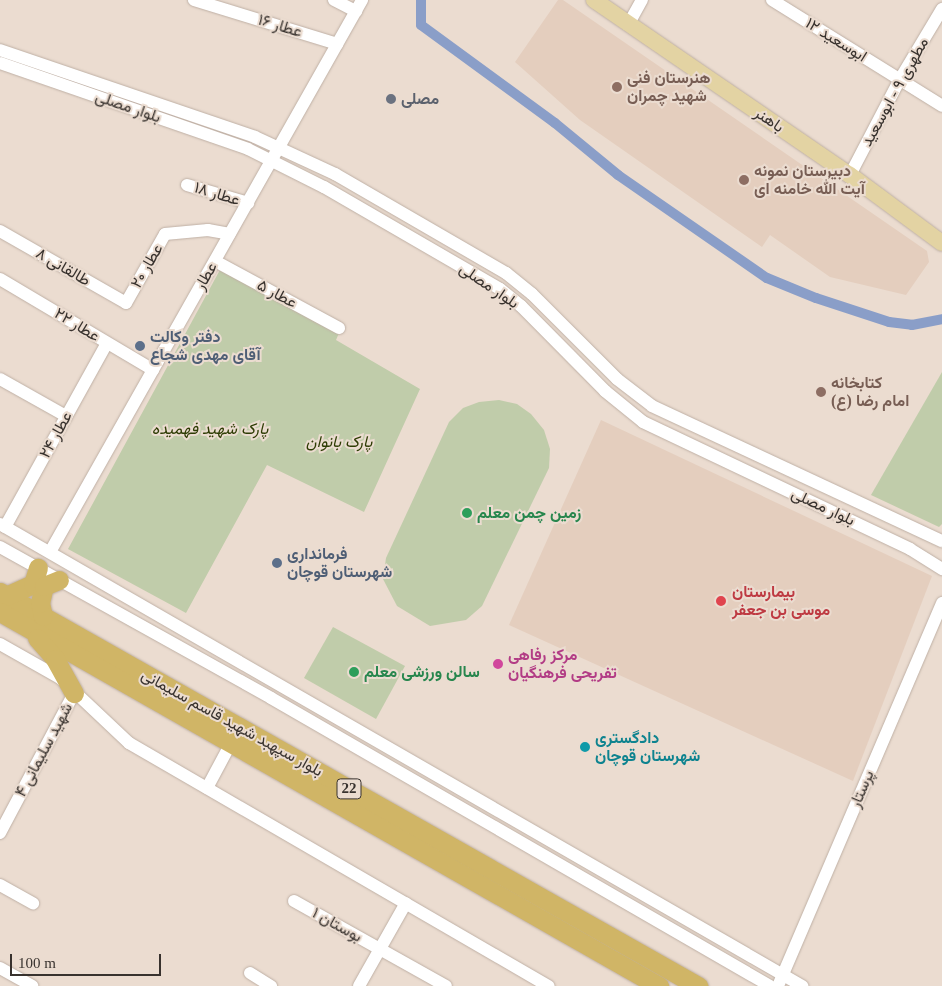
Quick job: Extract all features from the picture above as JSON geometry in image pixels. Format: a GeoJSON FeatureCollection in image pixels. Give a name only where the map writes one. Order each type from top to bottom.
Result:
{"type":"FeatureCollection","features":[{"type":"Feature","properties":{"kind":"highway"},"geometry":{"type":"LineString","coordinates":[[2,600],[33,584],[38,568]]}},
{"type":"Feature","properties":{"kind":"highway"},"geometry":{"type":"LineString","coordinates":[[59,580],[44,586],[36,623],[74,692]]}},
{"type":"Feature","properties":{"kind":"highway","name":"بلوار سپهبد شهید قاسم سلیمانی"},"geometry":{"type":"LineString","coordinates":[[2,600],[36,623],[231,743],[637,979],[659,986]]}},
{"type":"Feature","properties":{"kind":"highway","name":"بلوار سپهبد شهید قاسم سلیمانی"},"geometry":{"type":"LineString","coordinates":[[36,623],[698,986]]}},
{"type":"Feature","properties":{"kind":"main road","name":"باهنر"},"geometry":{"type":"LineString","coordinates":[[594,0],[850,175],[942,243]]}},
{"type":"Feature","properties":{"kind":"street","name":"عطار ۱۶"},"geometry":{"type":"LineString","coordinates":[[194,0],[337,44]]}},
{"type":"Feature","properties":{"kind":"street"},"geometry":{"type":"LineString","coordinates":[[334,0],[359,6]]}},
{"type":"Feature","properties":{"kind":"street"},"geometry":{"type":"LineString","coordinates":[[628,25],[642,0]]}},
{"type":"Feature","properties":{"kind":"street","name":"ابوسعید ۱۲"},"geometry":{"type":"LineString","coordinates":[[772,0],[942,106]]}},
{"type":"Feature","properties":{"kind":"street","name":"عطار"},"geometry":{"type":"LineString","coordinates":[[50,552],[359,6]]}},
{"type":"Feature","properties":{"kind":"street","name":"مطهری ۹ - ابوسعید"},"geometry":{"type":"LineString","coordinates":[[850,175],[900,79],[942,9]]}},
{"type":"Feature","properties":{"kind":"street","name":"بلوار مصلی"},"geometry":{"type":"LineString","coordinates":[[0,50],[256,137],[335,174],[506,273],[532,294],[617,378],[652,406],[918,532],[942,541]]}},
{"type":"Feature","properties":{"kind":"street","name":"بلوار مصلی"},"geometry":{"type":"LineString","coordinates":[[0,63],[248,149],[272,161],[500,289],[521,306],[605,392],[643,422],[910,549],[942,569]]}},
{"type":"Feature","properties":{"kind":"street","name":"عطار ۱۸"},"geometry":{"type":"LineString","coordinates":[[187,185],[248,204]]}},
{"type":"Feature","properties":{"kind":"street","name":"عطار ۲۰"},"geometry":{"type":"LineString","coordinates":[[126,303],[165,234],[208,230],[230,234]]}},
{"type":"Feature","properties":{"kind":"street","name":"طالقانی ۸"},"geometry":{"type":"LineString","coordinates":[[0,231],[126,303]]}},
{"type":"Feature","properties":{"kind":"street","name":"عطار ۵"},"geometry":{"type":"LineString","coordinates":[[215,261],[339,328]]}},
{"type":"Feature","properties":{"kind":"street","name":"عطار ۲۲"},"geometry":{"type":"LineString","coordinates":[[0,279],[153,370]]}},
{"type":"Feature","properties":{"kind":"street","name":"عطار ۲۴"},"geometry":{"type":"LineString","coordinates":[[2,525],[107,343]]}},
{"type":"Feature","properties":{"kind":"street"},"geometry":{"type":"LineString","coordinates":[[0,379],[66,416]]}},
{"type":"Feature","properties":{"kind":"street"},"geometry":{"type":"LineString","coordinates":[[2,525],[280,683],[522,824],[780,980],[802,986]]}},
{"type":"Feature","properties":{"kind":"street"},"geometry":{"type":"LineString","coordinates":[[910,549],[923,548],[926,545],[925,538],[918,532]]}},
{"type":"Feature","properties":{"kind":"street"},"geometry":{"type":"LineString","coordinates":[[0,547],[270,698],[770,986]]}},
{"type":"Feature","properties":{"kind":"street"},"geometry":{"type":"LineString","coordinates":[[942,554],[942,569]]}},
{"type":"Feature","properties":{"kind":"street","name":"پرستار"},"geometry":{"type":"LineString","coordinates":[[780,980],[942,603]]}},
{"type":"Feature","properties":{"kind":"street"},"geometry":{"type":"LineString","coordinates":[[0,644],[60,678],[129,743],[549,986]]}},
{"type":"Feature","properties":{"kind":"street"},"geometry":{"type":"LineString","coordinates":[[270,698],[280,683]]}},
{"type":"Feature","properties":{"kind":"street","name":"شهید سلیمانی ۴"},"geometry":{"type":"LineString","coordinates":[[0,833],[74,692]]}},
{"type":"Feature","properties":{"kind":"street"},"geometry":{"type":"LineString","coordinates":[[206,788],[231,743]]}},
{"type":"Feature","properties":{"kind":"street"},"geometry":{"type":"LineString","coordinates":[[514,838],[522,824]]}},
{"type":"Feature","properties":{"kind":"street"},"geometry":{"type":"LineString","coordinates":[[0,885],[33,903]]}},
{"type":"Feature","properties":{"kind":"street","name":"بوستان ۱"},"geometry":{"type":"LineString","coordinates":[[294,901],[446,986]]}},
{"type":"Feature","properties":{"kind":"street"},"geometry":{"type":"LineString","coordinates":[[359,986],[406,903]]}},
{"type":"Feature","properties":{"kind":"street"},"geometry":{"type":"LineString","coordinates":[[0,968],[32,986]]}},
{"type":"Feature","properties":{"kind":"street"},"geometry":{"type":"LineString","coordinates":[[250,973],[271,986]]}},
{"type":"Feature","properties":{"kind":"shaded area"},"geometry":{"type":"Polygon","coordinates":[[[558,0],[563,0],[927,251],[929,262],[906,295],[830,277],[770,235],[762,247],[580,120],[515,62],[558,0]]]}},
{"type":"Feature","properties":{"kind":"shaded area","name":"بیمارستان موسی بن جعفر"},"geometry":{"type":"Polygon","coordinates":[[[601,420],[932,576],[853,781],[509,625],[601,420]]]}},
{"type":"Feature","properties":{"kind":"green space","name":"پارک شهید فهمیده"},"geometry":{"type":"Polygon","coordinates":[[[221,268],[339,333],[336,340],[420,389],[364,512],[267,465],[186,613],[68,549],[221,268]]]}},
{"type":"Feature","properties":{"kind":"green space"},"geometry":{"type":"Polygon","coordinates":[[[942,372],[942,524],[939,527],[871,495],[942,372]]]}},
{"type":"Feature","properties":{"kind":"green space","name":"زمین چمن معلم"},"geometry":{"type":"Polygon","coordinates":[[[499,400],[517,404],[531,414],[544,430],[550,449],[549,468],[482,606],[466,620],[430,626],[397,606],[383,579],[386,558],[449,422],[463,408],[479,402],[499,400]]]}},
{"type":"Feature","properties":{"kind":"green space","name":"سالن ورزشی معلم"},"geometry":{"type":"Polygon","coordinates":[[[333,627],[405,666],[376,719],[304,678],[333,627]]]}},
{"type":"Feature","properties":{"kind":"waterway"},"geometry":{"type":"LineString","coordinates":[[421,0],[421,25],[555,123],[618,175],[767,278],[816,298],[889,322],[912,325],[942,319]]}},
{"type":"Feature","properties":{"kind":"place","name":"هنرستان فنی شهید چمران"},"geometry":{"type":"Point","coordinates":[617,87]}},
{"type":"Feature","properties":{"kind":"place","name":"مصلی"},"geometry":{"type":"Point","coordinates":[391,99]}},
{"type":"Feature","properties":{"kind":"place","name":"دبیرستان نمونه آیت الله خامنه ای"},"geometry":{"type":"Point","coordinates":[744,180]}},
{"type":"Feature","properties":{"kind":"place","name":"دفتر وکالت آقای مهدی شجاع"},"geometry":{"type":"Point","coordinates":[140,346]}},
{"type":"Feature","properties":{"kind":"place","name":"کتابخانه امام رضا (ع)"},"geometry":{"type":"Point","coordinates":[821,392]}},
{"type":"Feature","properties":{"kind":"place","name":"زمین چمن معلم"},"geometry":{"type":"Point","coordinates":[467,513]}},
{"type":"Feature","properties":{"kind":"place","name":"فرمانداری شهرستان قوچان"},"geometry":{"type":"Point","coordinates":[277,563]}},
{"type":"Feature","properties":{"kind":"place","name":"بیمارستان موسی بن جعفر"},"geometry":{"type":"Point","coordinates":[721,601]}},
{"type":"Feature","properties":{"kind":"place","name":"مرکز رفاهی تفریحی فرهنگیان"},"geometry":{"type":"Point","coordinates":[498,664]}},
{"type":"Feature","properties":{"kind":"place","name":"سالن ورزشی معلم"},"geometry":{"type":"Point","coordinates":[354,672]}},
{"type":"Feature","properties":{"kind":"place","name":"دادگستری شهرستان قوچان"},"geometry":{"type":"Point","coordinates":[585,747]}},
{"type":"Feature","properties":{"kind":"park label","name":"پارک بانوان"},"geometry":{"type":"Point","coordinates":[339,442]}}]}
